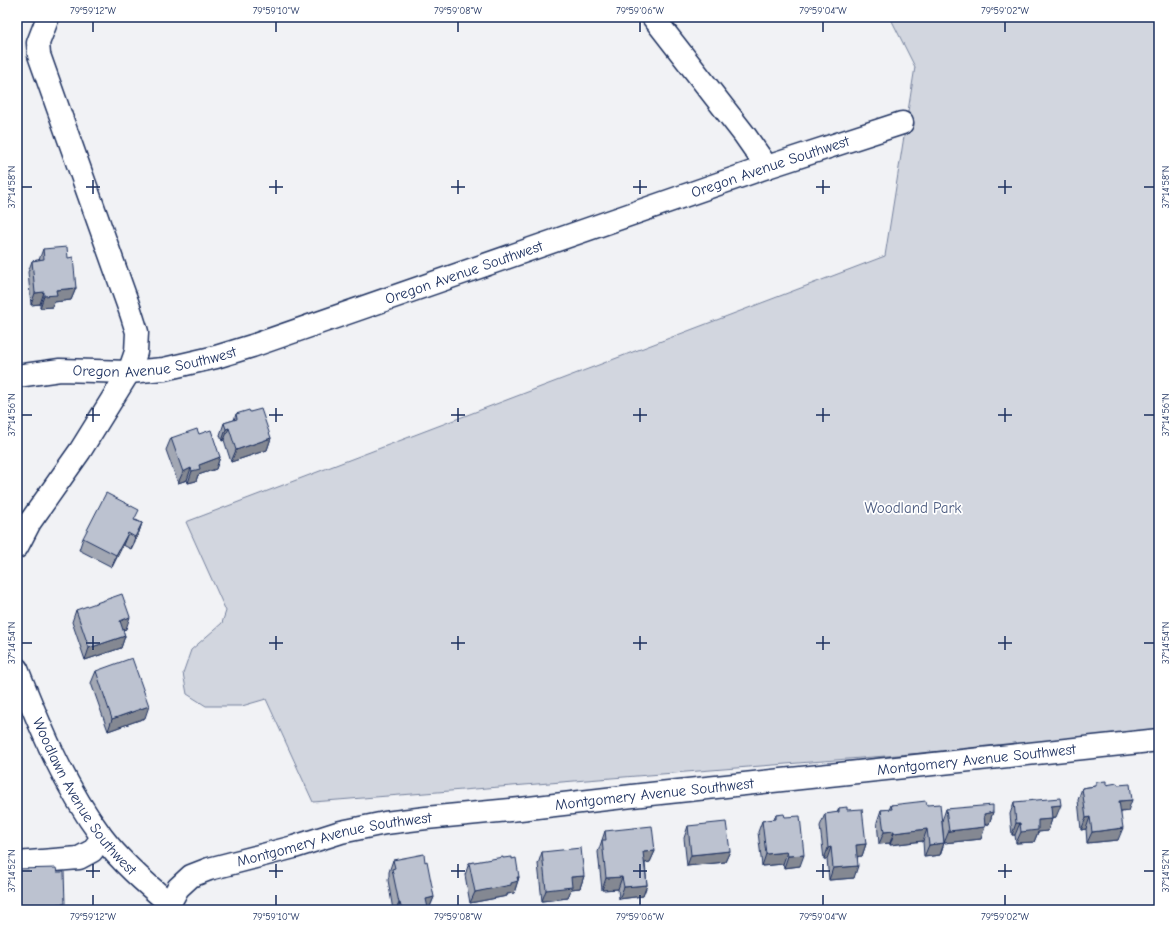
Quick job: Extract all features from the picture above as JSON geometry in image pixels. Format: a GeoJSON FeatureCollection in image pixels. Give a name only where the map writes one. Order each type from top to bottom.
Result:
{"type":"FeatureCollection","features":[{"type":"Feature","properties":{"kind":"street"},"geometry":{"type":"LineString","coordinates":[[17,547],[30,522],[80,451],[129,372],[136,352],[137,332],[39,55],[38,43],[48,17]]}},
{"type":"Feature","properties":{"kind":"street"},"geometry":{"type":"LineString","coordinates":[[653,17],[744,134],[767,167]]}},
{"type":"Feature","properties":{"kind":"street","name":"Oregon Avenue Southwest"},"geometry":{"type":"LineString","coordinates":[[17,376],[60,370],[129,372],[164,369],[216,357],[767,167],[902,123]]}},
{"type":"Feature","properties":{"kind":"street","name":"Woodlawn Avenue Southwest"},"geometry":{"type":"LineString","coordinates":[[17,669],[41,730],[76,799],[102,838],[135,874],[168,906]]}},
{"type":"Feature","properties":{"kind":"street","name":"Montgomery Avenue Southwest"},"geometry":{"type":"LineString","coordinates":[[168,906],[178,888],[191,876],[210,869],[294,847],[341,832],[385,823],[1159,740]]}},
{"type":"Feature","properties":{"kind":"street"},"geometry":{"type":"LineString","coordinates":[[17,863],[79,858],[92,851],[102,838]]}},
{"type":"Feature","properties":{"kind":"green space","name":"Woodland Park"},"geometry":{"type":"Polygon","coordinates":[[[890,17],[1159,17],[1159,734],[313,802],[266,699],[242,706],[206,706],[187,694],[183,673],[191,650],[222,623],[226,611],[186,522],[885,256],[915,67],[890,17]]]}},
{"type":"Feature","properties":{"kind":"building"},"geometry":{"type":"Polygon","coordinates":[[[67,247],[68,258],[73,257],[76,288],[56,290],[57,295],[44,296],[44,292],[35,293],[32,261],[44,259],[43,249],[67,247]]]}},
{"type":"Feature","properties":{"kind":"building"},"geometry":{"type":"Polygon","coordinates":[[[261,409],[271,438],[236,450],[229,428],[226,429],[224,423],[237,419],[236,414],[249,410],[250,412],[261,409]]]}},
{"type":"Feature","properties":{"kind":"building"},"geometry":{"type":"Polygon","coordinates":[[[197,429],[199,434],[211,430],[220,457],[199,465],[200,469],[192,471],[191,468],[183,472],[171,438],[197,429]]]}},
{"type":"Feature","properties":{"kind":"building"},"geometry":{"type":"Polygon","coordinates":[[[106,493],[139,510],[134,520],[142,523],[135,537],[128,533],[116,555],[83,538],[106,493]]]}},
{"type":"Feature","properties":{"kind":"building"},"geometry":{"type":"Polygon","coordinates":[[[122,594],[130,617],[120,621],[125,636],[89,648],[76,610],[122,594]]]}},
{"type":"Feature","properties":{"kind":"building"},"geometry":{"type":"Polygon","coordinates":[[[132,658],[149,706],[112,719],[96,671],[132,658]]]}},
{"type":"Feature","properties":{"kind":"building"},"geometry":{"type":"Polygon","coordinates":[[[1106,781],[1106,785],[1117,783],[1118,785],[1130,784],[1132,800],[1119,801],[1123,828],[1092,832],[1090,817],[1086,818],[1082,788],[1096,786],[1096,782],[1106,781]]]}},
{"type":"Feature","properties":{"kind":"building"},"geometry":{"type":"Polygon","coordinates":[[[1060,798],[1061,805],[1051,806],[1052,819],[1038,820],[1038,830],[1021,832],[1020,823],[1016,823],[1014,802],[1060,798]]]}},
{"type":"Feature","properties":{"kind":"building"},"geometry":{"type":"Polygon","coordinates":[[[926,801],[927,805],[940,804],[944,843],[929,845],[927,829],[894,833],[894,831],[884,832],[881,810],[892,809],[891,805],[926,801]]]}},
{"type":"Feature","properties":{"kind":"building"},"geometry":{"type":"Polygon","coordinates":[[[993,805],[993,812],[984,814],[985,827],[949,831],[946,809],[993,805]]]}},
{"type":"Feature","properties":{"kind":"building"},"geometry":{"type":"Polygon","coordinates":[[[847,807],[847,810],[862,809],[866,844],[856,845],[858,866],[833,868],[831,847],[828,848],[825,814],[839,812],[839,808],[847,807]]]}},
{"type":"Feature","properties":{"kind":"building"},"geometry":{"type":"Polygon","coordinates":[[[784,814],[785,817],[800,816],[804,855],[788,856],[787,852],[766,854],[762,821],[776,819],[776,815],[784,814]]]}},
{"type":"Feature","properties":{"kind":"building"},"geometry":{"type":"Polygon","coordinates":[[[726,822],[730,851],[691,855],[688,826],[726,822]]]}},
{"type":"Feature","properties":{"kind":"building"},"geometry":{"type":"Polygon","coordinates":[[[652,826],[655,851],[643,852],[647,885],[624,887],[622,877],[606,878],[602,840],[606,840],[605,831],[652,826]]]}},
{"type":"Feature","properties":{"kind":"building"},"geometry":{"type":"Polygon","coordinates":[[[581,848],[584,876],[571,877],[572,887],[546,890],[542,852],[581,848]]]}},
{"type":"Feature","properties":{"kind":"building"},"geometry":{"type":"Polygon","coordinates":[[[424,854],[425,862],[427,861],[434,897],[426,899],[428,908],[402,910],[399,903],[392,869],[395,868],[393,860],[424,854]]]}},
{"type":"Feature","properties":{"kind":"building"},"geometry":{"type":"Polygon","coordinates":[[[503,857],[512,857],[512,859],[516,858],[519,877],[517,877],[518,881],[511,883],[511,885],[475,892],[469,863],[503,857]]]}},
{"type":"Feature","properties":{"kind":"building"},"geometry":{"type":"Polygon","coordinates":[[[56,868],[57,872],[64,872],[65,904],[57,904],[57,906],[19,908],[19,904],[17,904],[17,869],[56,868]]]}}]}
